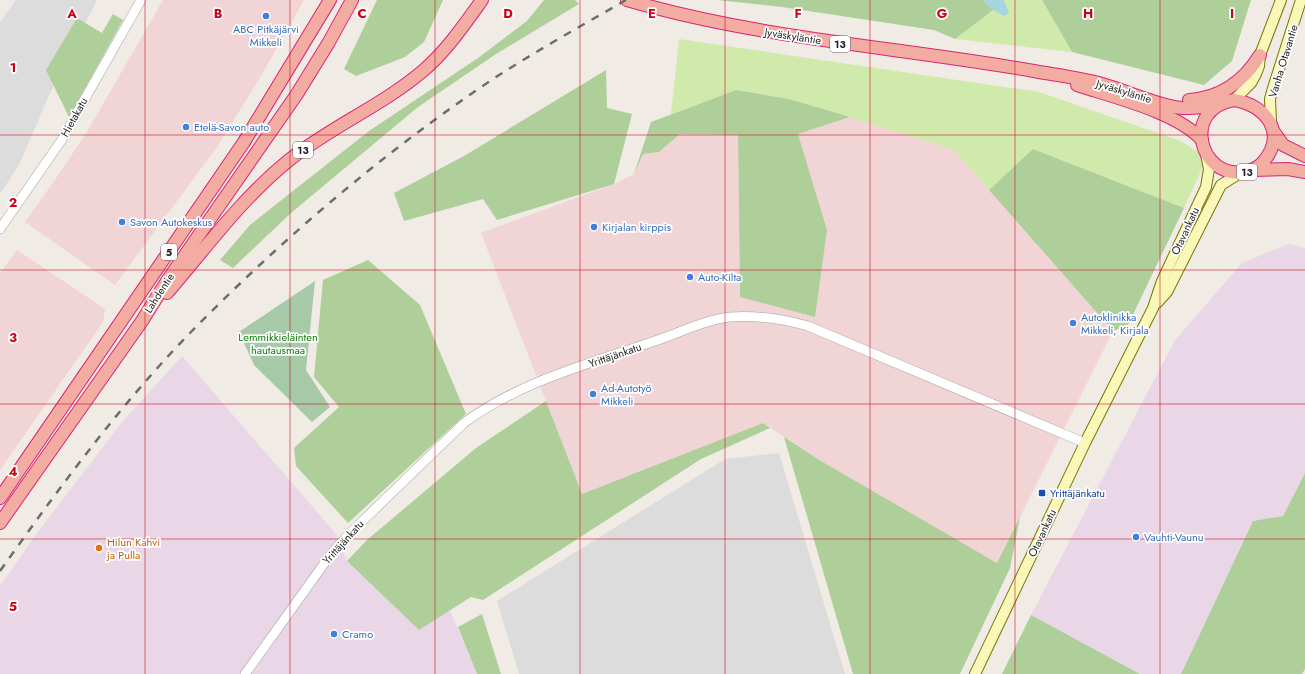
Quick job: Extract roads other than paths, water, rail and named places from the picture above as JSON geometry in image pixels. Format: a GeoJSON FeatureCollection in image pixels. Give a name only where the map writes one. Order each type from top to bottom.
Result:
{"type":"FeatureCollection","features":[{"type":"Feature","properties":{"kind":"highway","name":"Lahdentie"},"geometry":{"type":"LineString","coordinates":[[0,498],[244,142],[330,0]]}},
{"type":"Feature","properties":{"kind":"highway","name":"Lahdentie"},"geometry":{"type":"LineString","coordinates":[[0,523],[142,321],[167,281],[297,94],[329,42],[352,0]]}},
{"type":"Feature","properties":{"kind":"highway","name":"13"},"geometry":{"type":"LineString","coordinates":[[142,321],[240,206],[262,183],[314,142],[380,101],[424,70],[457,34],[482,0]]}},
{"type":"Feature","properties":{"kind":"highway","name":"Jyväskyläntie"},"geometry":{"type":"LineString","coordinates":[[627,0],[703,20],[773,33],[1032,71],[1101,83],[1182,108],[1216,106]]}},
{"type":"Feature","properties":{"kind":"highway"},"geometry":{"type":"LineString","coordinates":[[1156,101],[1199,100],[1214,96],[1237,83],[1246,75],[1260,55]]}},
{"type":"Feature","properties":{"kind":"highway","name":"Jyväskyläntie"},"geometry":{"type":"LineString","coordinates":[[1032,71],[1162,115],[1186,126],[1202,140]]}},
{"type":"Feature","properties":{"kind":"highway","name":"13"},"geometry":{"type":"LineString","coordinates":[[1234,100],[1216,106],[1203,122],[1202,140],[1206,154],[1220,168],[1228,172],[1288,169],[1305,172]]}},
{"type":"Feature","properties":{"kind":"highway"},"geometry":{"type":"LineString","coordinates":[[1234,100],[1248,103],[1258,109],[1272,126],[1283,145],[1305,156]]}},
{"type":"Feature","properties":{"kind":"highway","name":"13"},"geometry":{"type":"LineString","coordinates":[[1245,172],[1262,163],[1270,153],[1274,143],[1272,126]]}},
{"type":"Feature","properties":{"kind":"main road","name":"Vanha Otavantie"},"geometry":{"type":"LineString","coordinates":[[1234,100],[1251,83],[1259,66],[1260,55],[1281,0]]}},
{"type":"Feature","properties":{"kind":"main road","name":"Vanha Otavantie"},"geometry":{"type":"LineString","coordinates":[[1272,126],[1270,99],[1301,0]]}},
{"type":"Feature","properties":{"kind":"main road","name":"Otavankatu"},"geometry":{"type":"LineString","coordinates":[[975,674],[1085,442],[1154,308],[1162,281],[1206,187],[1209,169],[1206,154]]}},
{"type":"Feature","properties":{"kind":"main road","name":"Otavankatu"},"geometry":{"type":"LineString","coordinates":[[1154,308],[1167,292],[1221,185],[1245,172]]}},
{"type":"Feature","properties":{"kind":"street","name":"Hietakatu"},"geometry":{"type":"LineString","coordinates":[[0,229],[61,141],[141,0]]}},
{"type":"Feature","properties":{"kind":"street","name":"Yrittäjänkatu"},"geometry":{"type":"LineString","coordinates":[[245,674],[331,554],[348,535],[464,423],[508,394],[571,370],[703,324],[729,317],[760,317],[790,321],[808,326],[1085,442]]}},
{"type":"Feature","properties":{"kind":"water"},"geometry":{"type":"Polygon","coordinates":[[[983,0],[1004,0],[1009,13],[1004,16],[990,8],[983,0]]]}},
{"type":"Feature","properties":{"kind":"railway"},"geometry":{"type":"LineString","coordinates":[[0,571],[67,478],[114,418],[190,333],[261,264],[335,198],[452,107],[526,58],[626,0]]}},
{"type":"Feature","properties":{"kind":"place","name":"ABC Pitkäjärvi Mikkeli"},"geometry":{"type":"Point","coordinates":[266,16]}},
{"type":"Feature","properties":{"kind":"place","name":"Etelä-Savon auto"},"geometry":{"type":"Point","coordinates":[186,127]}},
{"type":"Feature","properties":{"kind":"place","name":"Savon Autokeskus"},"geometry":{"type":"Point","coordinates":[122,222]}},
{"type":"Feature","properties":{"kind":"place","name":"Kirjalan kirppis"},"geometry":{"type":"Point","coordinates":[594,227]}},
{"type":"Feature","properties":{"kind":"place","name":"Auto-Kilta"},"geometry":{"type":"Point","coordinates":[690,277]}},
{"type":"Feature","properties":{"kind":"place","name":"Autoklinikka Mikkeli, Kirjala"},"geometry":{"type":"Point","coordinates":[1073,323]}},
{"type":"Feature","properties":{"kind":"place","name":"Ad-Autotyö Mikkeli"},"geometry":{"type":"Point","coordinates":[593,394]}},
{"type":"Feature","properties":{"kind":"place","name":"Yrittäjänkatu"},"geometry":{"type":"Point","coordinates":[1042,493]}},
{"type":"Feature","properties":{"kind":"place","name":"Vauhti-Vaunu"},"geometry":{"type":"Point","coordinates":[1136,537]}},
{"type":"Feature","properties":{"kind":"place","name":"Hilun Kahvi ja Pulla"},"geometry":{"type":"Point","coordinates":[99,548]}},
{"type":"Feature","properties":{"kind":"place","name":"Cramo"},"geometry":{"type":"Point","coordinates":[334,634]}},
{"type":"Feature","properties":{"kind":"park label","name":"Lemmikkieläinten hautausmaa"},"geometry":{"type":"Point","coordinates":[278,343]}}]}
